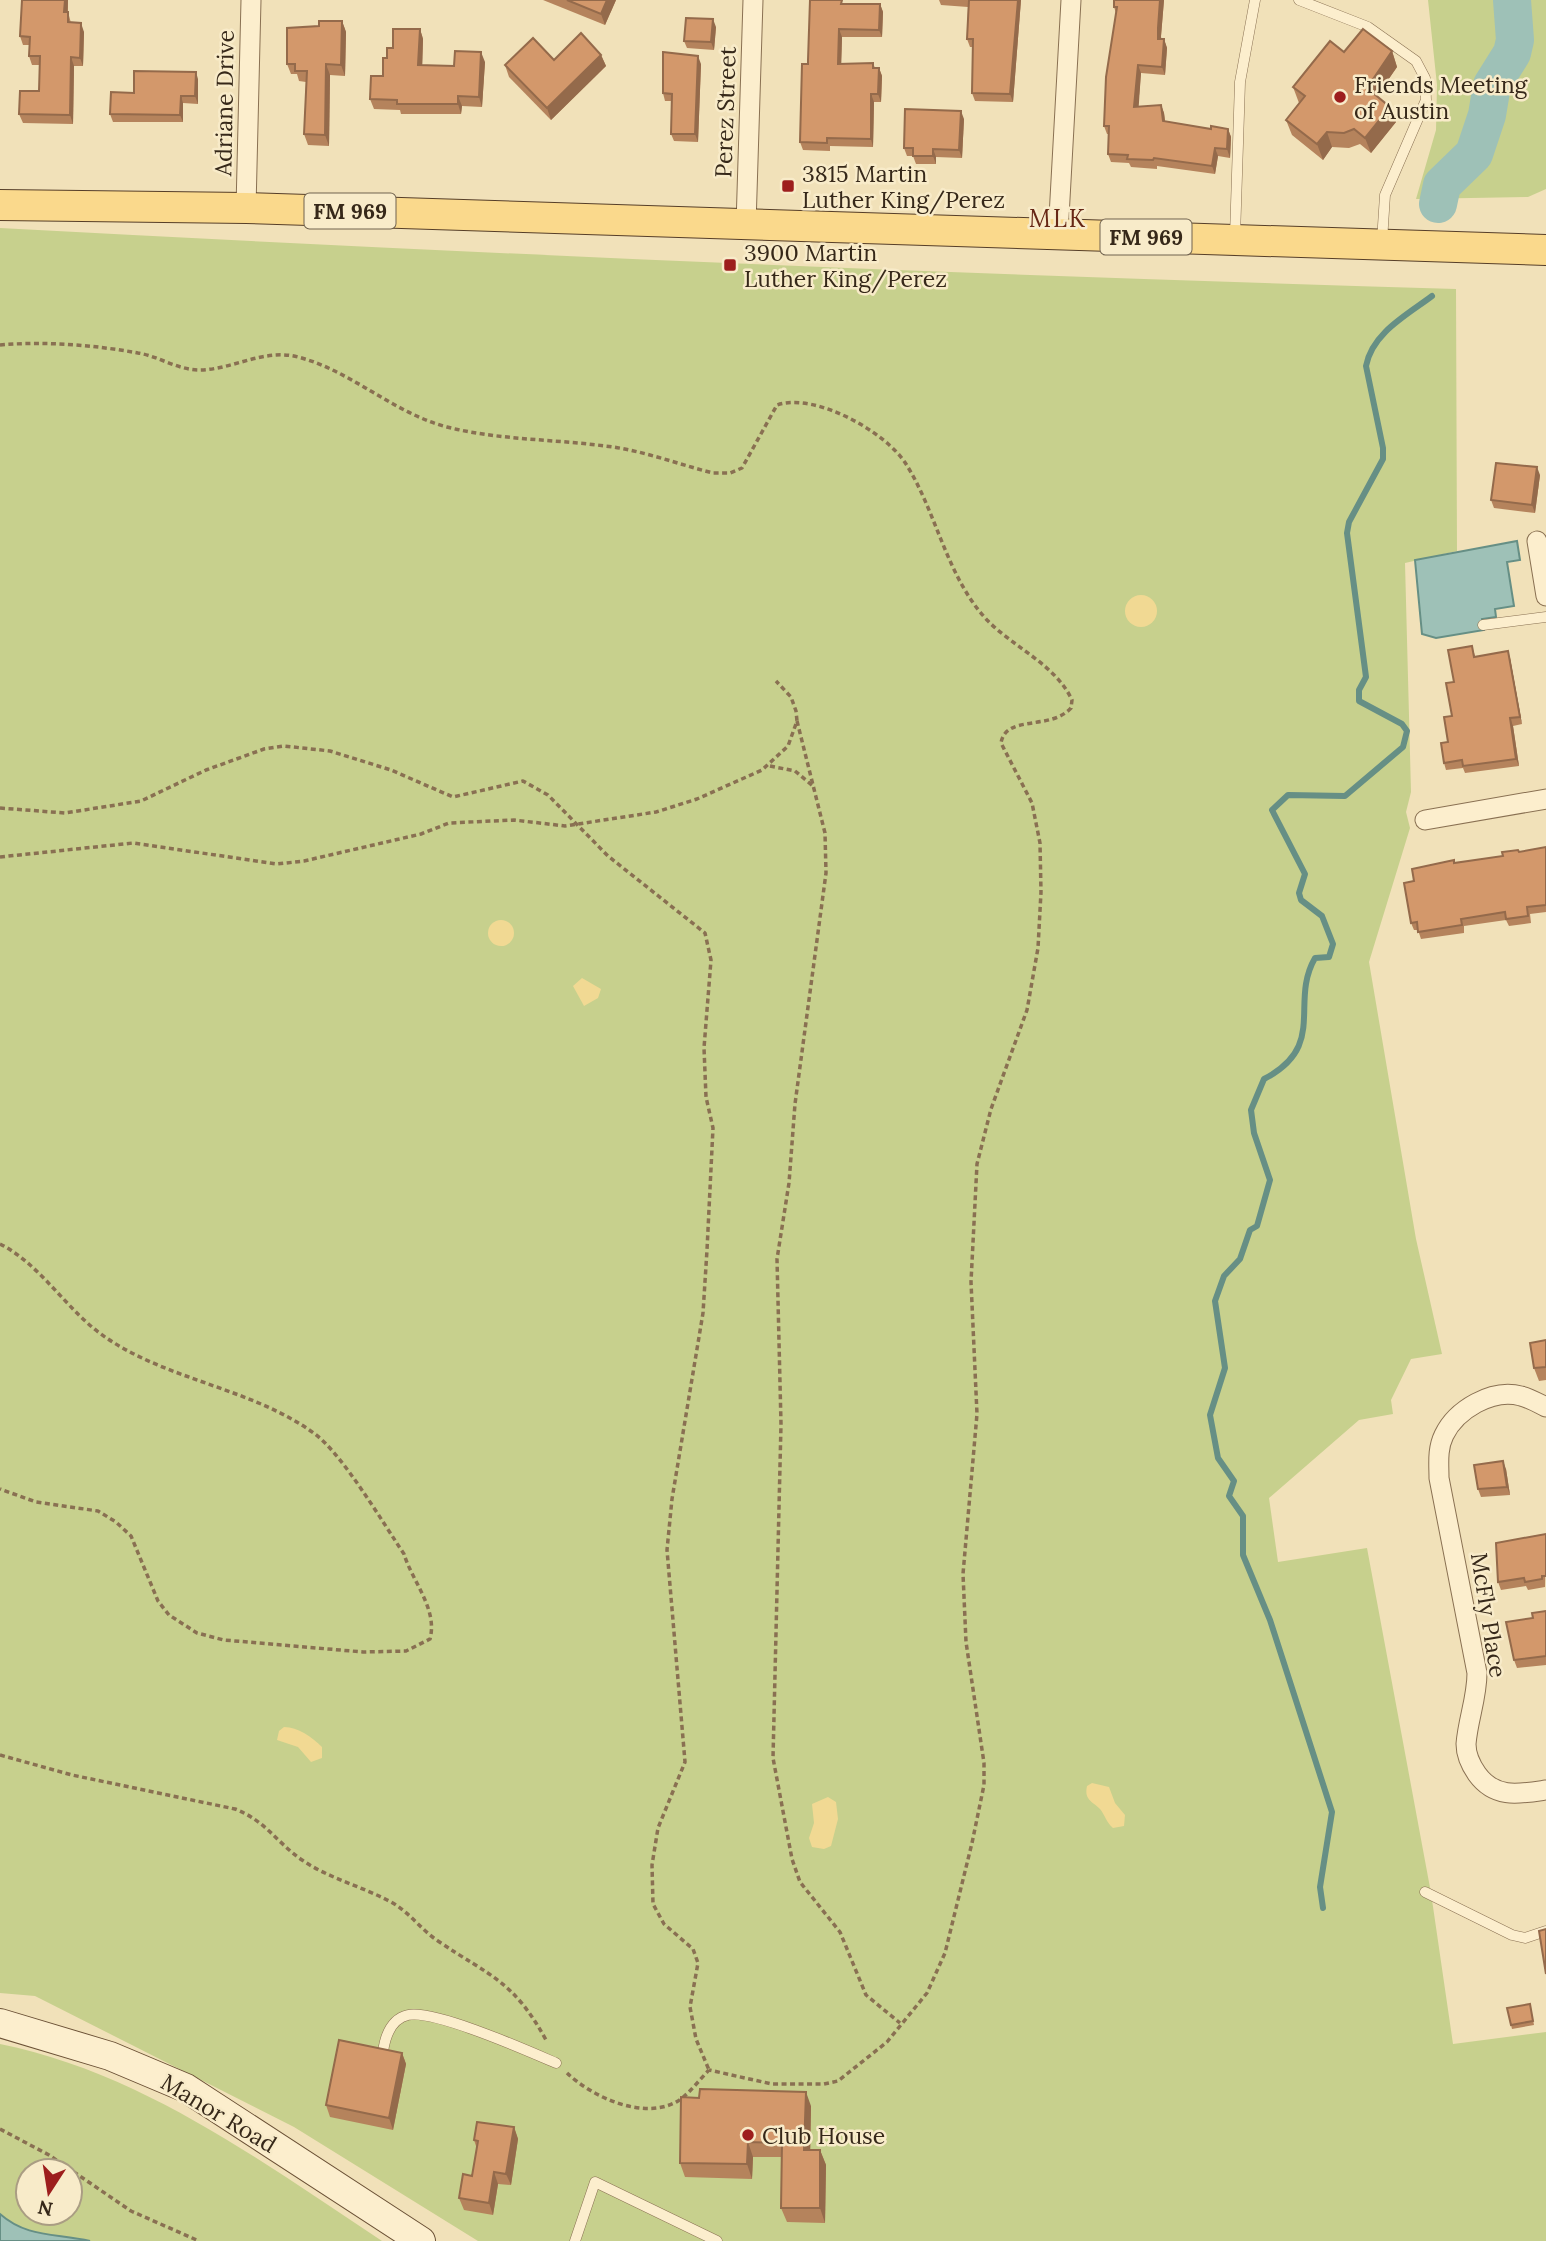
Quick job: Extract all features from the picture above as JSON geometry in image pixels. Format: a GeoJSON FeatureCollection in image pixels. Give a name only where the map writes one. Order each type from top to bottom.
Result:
{"type":"FeatureCollection","features":[{"type":"Feature","properties":{"kind":"main road","name":"FM 969"},"geometry":{"type":"LineString","coordinates":[[0,205],[246,208],[1546,250]]}},
{"type":"Feature","properties":{"kind":"main road","name":"Manor Road"},"geometry":{"type":"LineString","coordinates":[[0,2023],[110,2056],[186,2088],[421,2241]]}},
{"type":"Feature","properties":{"kind":"street","name":"Adriane Drive"},"geometry":{"type":"LineString","coordinates":[[246,208],[251,0]]}},
{"type":"Feature","properties":{"kind":"street","name":"Perez Street"},"geometry":{"type":"LineString","coordinates":[[746,225],[753,0]]}},
{"type":"Feature","properties":{"kind":"street"},"geometry":{"type":"LineString","coordinates":[[1058,234],[1071,0]]}},
{"type":"Feature","properties":{"kind":"street"},"geometry":{"type":"LineString","coordinates":[[1537,541],[1546,596]]}},
{"type":"Feature","properties":{"kind":"street"},"geometry":{"type":"LineString","coordinates":[[1425,820],[1546,799]]}},
{"type":"Feature","properties":{"kind":"street","name":"McFly Place"},"geometry":{"type":"LineString","coordinates":[[1546,1407],[1519,1395],[1485,1399],[1467,1408],[1444,1436],[1438,1454],[1439,1478],[1477,1673],[1477,1698],[1466,1748],[1469,1763],[1495,1792],[1515,1795],[1546,1790]]}},
{"type":"Feature","properties":{"kind":"lane"},"geometry":{"type":"LineString","coordinates":[[1235,240],[1240,82],[1255,0]]}},
{"type":"Feature","properties":{"kind":"lane"},"geometry":{"type":"LineString","coordinates":[[1299,0],[1368,27],[1416,61],[1425,78],[1426,100],[1385,195],[1382,245]]}},
{"type":"Feature","properties":{"kind":"lane"},"geometry":{"type":"LineString","coordinates":[[1483,625],[1546,617]]}},
{"type":"Feature","properties":{"kind":"lane"},"geometry":{"type":"LineString","coordinates":[[1425,1892],[1511,1936],[1525,1938],[1546,1931]]}},
{"type":"Feature","properties":{"kind":"lane"},"geometry":{"type":"LineString","coordinates":[[383,2052],[385,2039],[395,2021],[410,2014],[439,2020],[556,2063]]}},
{"type":"Feature","properties":{"kind":"lane"},"geometry":{"type":"LineString","coordinates":[[575,2241],[595,2182],[717,2241]]}},
{"type":"Feature","properties":{"kind":"path"},"geometry":{"type":"LineString","coordinates":[[0,345],[22,343],[127,351],[198,370],[261,357],[296,356],[323,365],[405,411],[446,426],[502,437],[616,447],[713,473],[730,473],[743,468],[778,405],[797,402],[821,405],[865,428],[905,462],[942,544],[976,605],[987,620],[1068,690],[1072,708],[1064,716],[1051,722],[1009,727],[1002,734],[1000,743],[1031,803],[1040,843],[1038,948],[1027,1010],[991,1110],[976,1164],[971,1282],[976,1413],[963,1574],[966,1642],[980,1719],[984,1785],[945,1954],[927,1993],[887,2042],[838,2081],[809,2086],[772,2084],[709,2070]]}},
{"type":"Feature","properties":{"kind":"path"},"geometry":{"type":"LineString","coordinates":[[776,681],[791,697],[825,833],[825,873],[795,1104],[789,1183],[776,1259],[781,1424],[773,1758],[792,1859],[800,1882],[840,1932],[866,1995],[900,2023]]}},
{"type":"Feature","properties":{"kind":"path"},"geometry":{"type":"LineString","coordinates":[[0,857],[133,843],[278,864],[304,861],[421,834],[449,823],[514,820],[543,825],[575,825],[656,812],[697,799],[769,766],[788,747],[797,721]]}},
{"type":"Feature","properties":{"kind":"path"},"geometry":{"type":"LineString","coordinates":[[0,808],[65,813],[117,806],[141,801],[175,783],[264,749],[300,746],[330,751],[391,770],[453,797],[523,781],[548,795],[575,825],[705,933],[710,960],[705,1048],[706,1097],[713,1128],[703,1313],[671,1499],[667,1550],[685,1762],[658,1828],[652,1865],[653,1904],[664,1924],[693,1949],[698,1964],[690,2007],[696,2039],[709,2070]]}},
{"type":"Feature","properties":{"kind":"path"},"geometry":{"type":"LineString","coordinates":[[769,766],[795,771],[813,786]]}},
{"type":"Feature","properties":{"kind":"path"},"geometry":{"type":"LineString","coordinates":[[0,1244],[30,1266],[104,1337],[126,1350],[249,1400],[317,1436],[336,1457],[404,1554],[409,1572],[430,1615],[433,1629],[430,1639],[406,1651],[363,1653],[224,1640],[197,1633],[169,1615],[158,1601],[131,1536],[116,1522],[99,1511],[36,1502],[0,1489]]}},
{"type":"Feature","properties":{"kind":"path"},"geometry":{"type":"LineString","coordinates":[[0,1755],[72,1775],[235,1809],[257,1818],[302,1860],[390,1901],[408,1912],[421,1928],[438,1941],[496,1976],[528,2008],[556,2063],[597,2095],[620,2104],[654,2108],[678,2101],[709,2070]]}},
{"type":"Feature","properties":{"kind":"path"},"geometry":{"type":"LineString","coordinates":[[0,2129],[49,2155],[131,2211],[199,2241]]}},
{"type":"Feature","properties":{"kind":"green space"},"geometry":{"type":"Polygon","coordinates":[[[1428,0],[1546,0],[1546,189],[1528,197],[1416,199],[1436,130],[1437,85],[1428,0]]]}},
{"type":"Feature","properties":{"kind":"green space"},"geometry":{"type":"Polygon","coordinates":[[[0,228],[728,263],[1456,289],[1457,551],[1405,563],[1411,792],[1406,812],[1410,828],[1369,962],[1416,1239],[1442,1354],[1411,1359],[1391,1400],[1393,1414],[1359,1420],[1269,1498],[1278,1562],[1367,1548],[1431,1893],[1453,2044],[1546,2032],[1546,2241],[478,2241],[294,2127],[35,1996],[0,1993],[0,228]]]}},
{"type":"Feature","properties":{"kind":"green space"},"geometry":{"type":"Polygon","coordinates":[[[0,2044],[53,2058],[152,2098],[246,2152],[382,2241],[0,2241],[0,2044]]]}},
{"type":"Feature","properties":{"kind":"sand"},"geometry":{"type":"Polygon","coordinates":[[[1141,595],[1153,599],[1157,611],[1153,623],[1141,627],[1129,623],[1125,611],[1129,599],[1141,595]]]}},
{"type":"Feature","properties":{"kind":"sand"},"geometry":{"type":"Polygon","coordinates":[[[501,920],[510,924],[514,933],[510,942],[501,946],[492,942],[488,933],[492,924],[501,920]]]}},
{"type":"Feature","properties":{"kind":"sand"},"geometry":{"type":"Polygon","coordinates":[[[582,978],[601,989],[598,998],[584,1006],[573,986],[582,978]]]}},
{"type":"Feature","properties":{"kind":"sand"},"geometry":{"type":"Polygon","coordinates":[[[284,1727],[300,1731],[314,1740],[322,1747],[322,1758],[311,1762],[298,1747],[277,1740],[279,1731],[284,1727]]]}},
{"type":"Feature","properties":{"kind":"sand"},"geometry":{"type":"Polygon","coordinates":[[[1092,1783],[1109,1787],[1115,1803],[1125,1815],[1124,1826],[1113,1828],[1100,1809],[1089,1800],[1087,1786],[1092,1783]]]}},
{"type":"Feature","properties":{"kind":"sand"},"geometry":{"type":"Polygon","coordinates":[[[828,1797],[836,1802],[838,1819],[831,1846],[824,1849],[812,1847],[809,1838],[814,1823],[812,1804],[828,1797]]]}},
{"type":"Feature","properties":{"kind":"water"},"geometry":{"type":"Polygon","coordinates":[[[1517,541],[1520,560],[1507,562],[1514,606],[1495,609],[1496,617],[1482,619],[1484,630],[1436,638],[1422,634],[1415,560],[1517,541]]]}},
{"type":"Feature","properties":{"kind":"water"},"geometry":{"type":"Polygon","coordinates":[[[0,2214],[14,2224],[14,2227],[90,2241],[0,2241],[0,2214]]]}},
{"type":"Feature","properties":{"kind":"building"},"geometry":{"type":"Polygon","coordinates":[[[22,0],[65,0],[64,12],[68,12],[68,22],[81,23],[80,58],[71,57],[70,115],[19,114],[20,91],[39,91],[40,56],[29,56],[30,37],[20,36],[22,0]]]}},
{"type":"Feature","properties":{"kind":"building"},"geometry":{"type":"Polygon","coordinates":[[[567,0],[607,0],[601,14],[567,0]]]}},
{"type":"Feature","properties":{"kind":"building"},"geometry":{"type":"Polygon","coordinates":[[[810,0],[842,0],[841,4],[880,4],[879,30],[839,29],[838,64],[873,63],[873,68],[879,68],[878,94],[871,94],[871,139],[827,138],[827,143],[800,142],[802,64],[808,64],[810,0]]]}},
{"type":"Feature","properties":{"kind":"building"},"geometry":{"type":"Polygon","coordinates":[[[969,0],[1018,0],[1010,94],[972,93],[973,39],[967,39],[969,0]]]}},
{"type":"Feature","properties":{"kind":"building"},"geometry":{"type":"Polygon","coordinates":[[[1114,0],[1160,0],[1158,39],[1164,39],[1162,67],[1138,65],[1134,107],[1161,105],[1163,121],[1228,129],[1227,149],[1215,148],[1212,166],[1154,158],[1127,159],[1128,155],[1108,154],[1109,126],[1104,126],[1106,77],[1117,7],[1114,7],[1114,0]]]}},
{"type":"Feature","properties":{"kind":"building"},"geometry":{"type":"Polygon","coordinates":[[[686,18],[713,19],[711,42],[684,41],[686,18]]]}},
{"type":"Feature","properties":{"kind":"building"},"geometry":{"type":"Polygon","coordinates":[[[319,21],[342,21],[341,65],[326,64],[325,135],[304,134],[307,71],[295,71],[295,64],[287,64],[287,28],[319,26],[319,21]]]}},
{"type":"Feature","properties":{"kind":"building"},"geometry":{"type":"Polygon","coordinates":[[[393,29],[420,29],[418,65],[454,66],[455,51],[481,52],[479,97],[458,96],[458,104],[397,104],[397,100],[370,99],[371,76],[383,76],[383,58],[387,58],[387,48],[393,48],[393,29]]]}},
{"type":"Feature","properties":{"kind":"building","name":"Friends Meeting of Austin"},"geometry":{"type":"Polygon","coordinates":[[[1363,29],[1392,51],[1367,88],[1390,107],[1365,138],[1354,129],[1344,133],[1327,132],[1317,144],[1286,120],[1305,96],[1293,87],[1330,41],[1344,52],[1363,29]]]}},
{"type":"Feature","properties":{"kind":"building"},"geometry":{"type":"Polygon","coordinates":[[[581,33],[601,55],[547,108],[505,65],[533,38],[554,60],[581,33]]]}},
{"type":"Feature","properties":{"kind":"building"},"geometry":{"type":"Polygon","coordinates":[[[663,52],[698,56],[695,134],[671,134],[672,94],[663,93],[663,52]]]}},
{"type":"Feature","properties":{"kind":"building"},"geometry":{"type":"Polygon","coordinates":[[[134,71],[196,72],[195,96],[181,96],[180,115],[110,114],[111,92],[134,93],[134,71]]]}},
{"type":"Feature","properties":{"kind":"building"},"geometry":{"type":"Polygon","coordinates":[[[905,109],[961,111],[959,150],[933,149],[933,156],[913,156],[913,148],[904,148],[905,109]]]}},
{"type":"Feature","properties":{"kind":"building"},"geometry":{"type":"Polygon","coordinates":[[[1496,463],[1537,467],[1532,505],[1491,500],[1496,463]]]}},
{"type":"Feature","properties":{"kind":"building"},"geometry":{"type":"Polygon","coordinates":[[[1472,646],[1474,657],[1508,651],[1520,717],[1510,718],[1516,759],[1463,766],[1462,760],[1444,763],[1441,743],[1448,742],[1444,717],[1452,716],[1446,683],[1454,682],[1448,650],[1472,646]]]}},
{"type":"Feature","properties":{"kind":"building"},"geometry":{"type":"Polygon","coordinates":[[[1546,847],[1546,905],[1527,907],[1528,916],[1506,919],[1505,912],[1461,919],[1462,925],[1418,932],[1417,922],[1411,923],[1404,883],[1414,881],[1412,869],[1454,860],[1454,863],[1503,856],[1502,852],[1546,847]]]}},
{"type":"Feature","properties":{"kind":"building"},"geometry":{"type":"Polygon","coordinates":[[[1546,1340],[1546,1367],[1534,1368],[1530,1343],[1546,1340]]]}},
{"type":"Feature","properties":{"kind":"building"},"geometry":{"type":"Polygon","coordinates":[[[1503,1461],[1507,1487],[1478,1489],[1474,1465],[1503,1461]]]}},
{"type":"Feature","properties":{"kind":"building"},"geometry":{"type":"Polygon","coordinates":[[[1546,1534],[1546,1576],[1525,1582],[1524,1578],[1498,1582],[1496,1543],[1546,1534]]]}},
{"type":"Feature","properties":{"kind":"building"},"geometry":{"type":"Polygon","coordinates":[[[1546,1611],[1546,1656],[1514,1660],[1506,1622],[1533,1618],[1532,1613],[1546,1611]]]}},
{"type":"Feature","properties":{"kind":"building"},"geometry":{"type":"Polygon","coordinates":[[[1546,1929],[1546,1974],[1539,1931],[1546,1929]]]}},
{"type":"Feature","properties":{"kind":"building"},"geometry":{"type":"Polygon","coordinates":[[[1530,2004],[1533,2021],[1511,2025],[1507,2008],[1530,2004]]]}},
{"type":"Feature","properties":{"kind":"building"},"geometry":{"type":"Polygon","coordinates":[[[339,2040],[402,2053],[389,2118],[326,2105],[339,2040]]]}},
{"type":"Feature","properties":{"kind":"building"},"geometry":{"type":"Polygon","coordinates":[[[700,2089],[806,2092],[804,2150],[820,2150],[820,2208],[781,2208],[782,2143],[748,2142],[747,2164],[680,2163],[681,2097],[699,2098],[700,2089]]]}},
{"type":"Feature","properties":{"kind":"building"},"geometry":{"type":"Polygon","coordinates":[[[477,2122],[514,2127],[506,2174],[494,2172],[489,2203],[459,2198],[463,2174],[472,2176],[478,2141],[474,2140],[477,2122]]]}},
{"type":"Feature","properties":{"kind":"waterway"},"geometry":{"type":"LineString","coordinates":[[1438,204],[1442,185],[1474,154],[1487,115],[1492,85],[1512,53],[1515,40],[1512,0]]}},
{"type":"Feature","properties":{"kind":"waterway"},"geometry":{"type":"LineString","coordinates":[[1323,1908],[1320,1887],[1332,1812],[1270,1620],[1243,1555],[1243,1516],[1229,1496],[1234,1481],[1218,1458],[1210,1415],[1225,1368],[1215,1301],[1224,1276],[1240,1259],[1250,1230],[1257,1226],[1270,1180],[1254,1133],[1251,1110],[1264,1079],[1284,1066],[1295,1052],[1304,1023],[1308,975],[1315,958],[1329,957],[1333,944],[1322,916],[1301,900],[1299,893],[1305,874],[1272,810],[1288,795],[1345,796],[1403,747],[1407,731],[1402,724],[1359,701],[1359,690],[1366,677],[1347,533],[1349,522],[1383,459],[1366,366],[1370,354],[1383,334],[1432,296]]}},
{"type":"Feature","properties":{"kind":"place","name":"Friends Meeting of Austin"},"geometry":{"type":"Point","coordinates":[1340,97]}},
{"type":"Feature","properties":{"kind":"place","name":"3815 Martin Luther King/Perez"},"geometry":{"type":"Point","coordinates":[788,186]}},
{"type":"Feature","properties":{"kind":"place","name":"3900 Martin Luther King/Perez"},"geometry":{"type":"Point","coordinates":[730,265]}},
{"type":"Feature","properties":{"kind":"place","name":"Club House"},"geometry":{"type":"Point","coordinates":[748,2135]}},
{"type":"Feature","properties":{"kind":"district","name":"MLK"},"geometry":{"type":"Point","coordinates":[1058,218]}}]}
